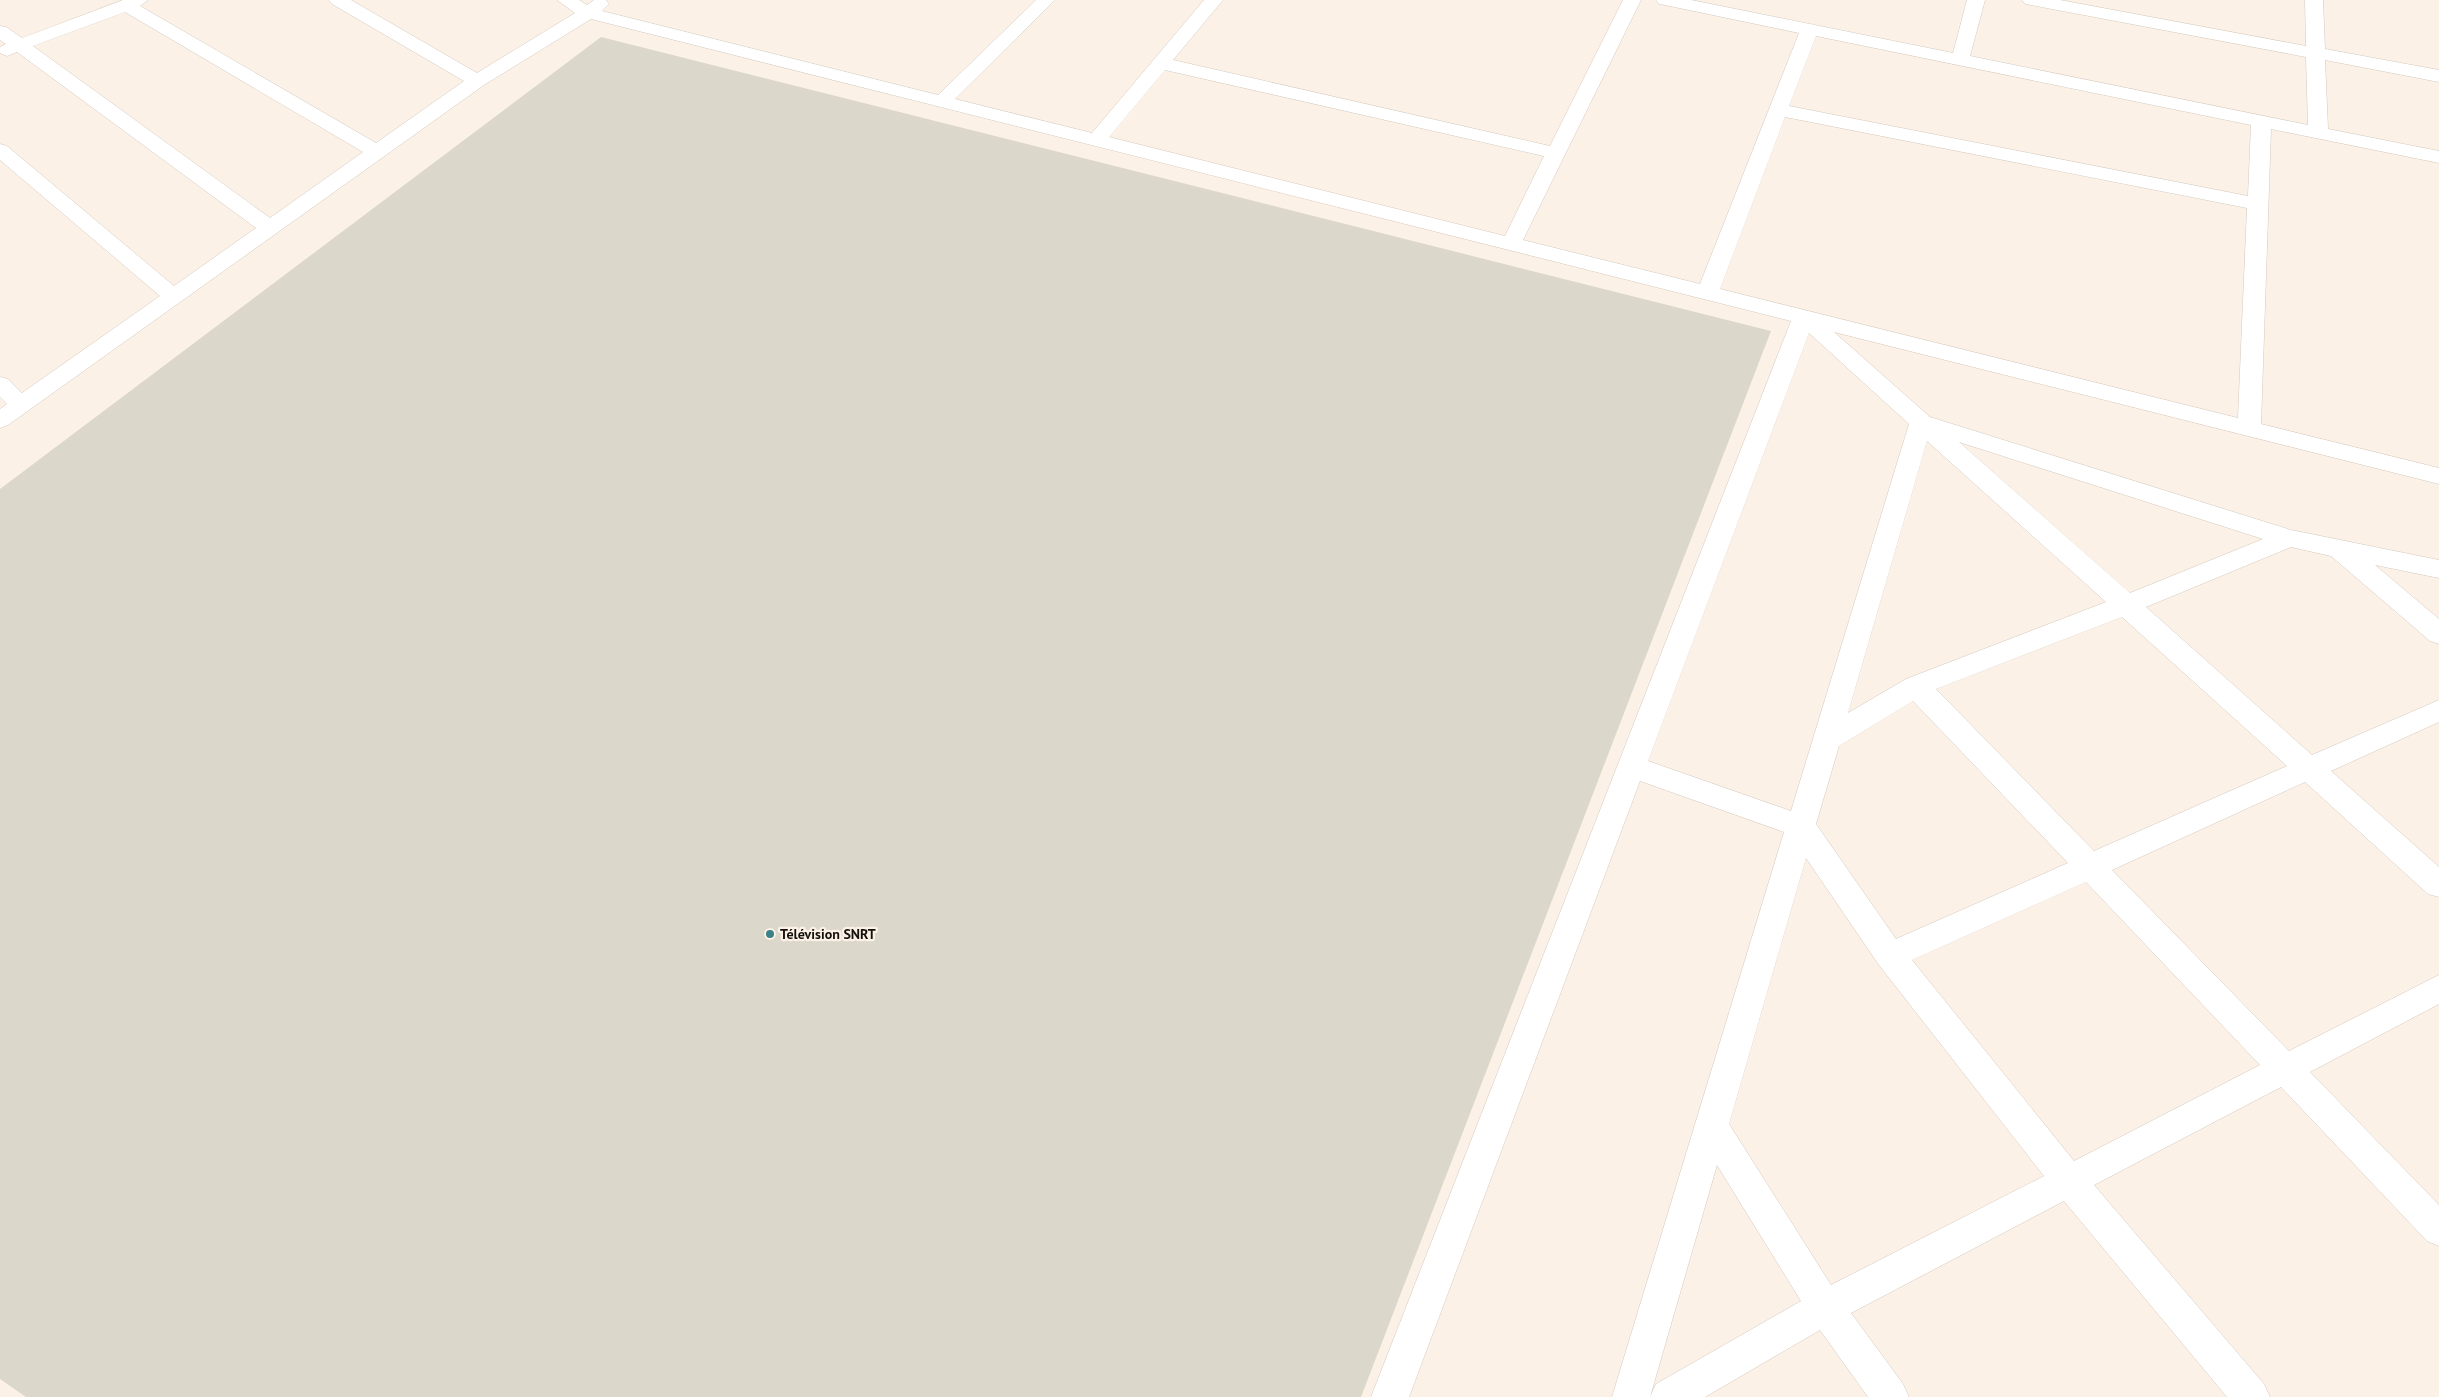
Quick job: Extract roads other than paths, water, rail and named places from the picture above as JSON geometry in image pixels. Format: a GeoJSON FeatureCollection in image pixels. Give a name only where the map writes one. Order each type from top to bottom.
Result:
{"type":"FeatureCollection","features":[{"type":"Feature","properties":{"kind":"street"},"geometry":{"type":"LineString","coordinates":[[338,0],[477,81]]}},
{"type":"Feature","properties":{"kind":"street"},"geometry":{"type":"LineString","coordinates":[[566,0],[588,13],[2439,476]]}},
{"type":"Feature","properties":{"kind":"street"},"geometry":{"type":"LineString","coordinates":[[0,420],[477,81],[588,13],[605,0]]}},
{"type":"Feature","properties":{"kind":"street"},"geometry":{"type":"LineString","coordinates":[[941,102],[1046,0]]}},
{"type":"Feature","properties":{"kind":"street"},"geometry":{"type":"LineString","coordinates":[[1096,140],[1214,0]]}},
{"type":"Feature","properties":{"kind":"street"},"geometry":{"type":"LineString","coordinates":[[1511,244],[1632,0]]}},
{"type":"Feature","properties":{"kind":"street"},"geometry":{"type":"LineString","coordinates":[[1665,0],[2439,157]]}},
{"type":"Feature","properties":{"kind":"street"},"geometry":{"type":"LineString","coordinates":[[1960,60],[1976,0]]}},
{"type":"Feature","properties":{"kind":"street"},"geometry":{"type":"LineString","coordinates":[[2031,0],[2439,76]]}},
{"type":"Feature","properties":{"kind":"street"},"geometry":{"type":"LineString","coordinates":[[2314,0],[2318,132]]}},
{"type":"Feature","properties":{"kind":"street"},"geometry":{"type":"LineString","coordinates":[[0,53],[133,2],[377,152]]}},
{"type":"Feature","properties":{"kind":"street"},"geometry":{"type":"LineString","coordinates":[[1707,293],[1810,30]]}},
{"type":"Feature","properties":{"kind":"street"},"geometry":{"type":"LineString","coordinates":[[0,31],[270,228]]}},
{"type":"Feature","properties":{"kind":"street"},"geometry":{"type":"LineString","coordinates":[[1161,63],[1556,153]]}},
{"type":"Feature","properties":{"kind":"street"},"geometry":{"type":"LineString","coordinates":[[1778,110],[2257,204]]}},
{"type":"Feature","properties":{"kind":"street"},"geometry":{"type":"LineString","coordinates":[[2249,428],[2261,121]]}},
{"type":"Feature","properties":{"kind":"street"},"geometry":{"type":"LineString","coordinates":[[0,150],[174,297]]}},
{"type":"Feature","properties":{"kind":"street"},"geometry":{"type":"LineString","coordinates":[[1804,317],[2439,885]]}},
{"type":"Feature","properties":{"kind":"street"},"geometry":{"type":"LineString","coordinates":[[1390,1397],[1804,317]]}},
{"type":"Feature","properties":{"kind":"street"},"geometry":{"type":"LineString","coordinates":[[0,384],[22,405]]}},
{"type":"Feature","properties":{"kind":"street"},"geometry":{"type":"LineString","coordinates":[[1921,422],[2289,538],[2439,569]]}},
{"type":"Feature","properties":{"kind":"street"},"geometry":{"type":"LineString","coordinates":[[1631,1397],[1921,422]]}},
{"type":"Feature","properties":{"kind":"street"},"geometry":{"type":"LineString","coordinates":[[1828,739],[1916,686],[2126,605],[2289,538]]}},
{"type":"Feature","properties":{"kind":"street"},"geometry":{"type":"LineString","coordinates":[[2339,547],[2439,634]]}},
{"type":"Feature","properties":{"kind":"street"},"geometry":{"type":"LineString","coordinates":[[1916,686],[2439,1229]]}},
{"type":"Feature","properties":{"kind":"street"},"geometry":{"type":"LineString","coordinates":[[1890,956],[2439,710]]}},
{"type":"Feature","properties":{"kind":"street"},"geometry":{"type":"LineString","coordinates":[[1632,767],[1801,826],[1890,956],[2069,1181],[2251,1397]]}},
{"type":"Feature","properties":{"kind":"street"},"geometry":{"type":"LineString","coordinates":[[1669,1397],[1825,1307],[2439,990]]}},
{"type":"Feature","properties":{"kind":"street"},"geometry":{"type":"LineString","coordinates":[[1712,1127],[1825,1307],[1890,1397]]}},
{"type":"Feature","properties":{"kind":"place","name":"Télévision SNRT"},"geometry":{"type":"Point","coordinates":[770,934]}}]}
